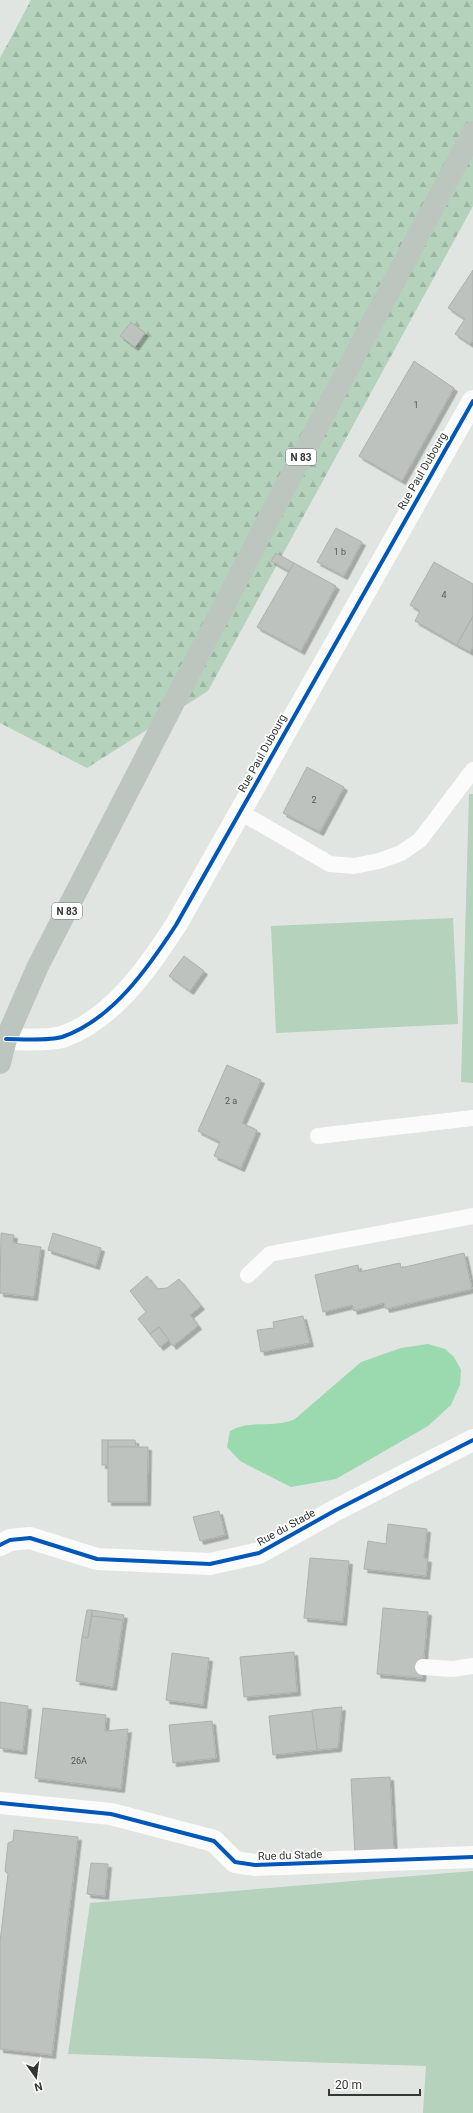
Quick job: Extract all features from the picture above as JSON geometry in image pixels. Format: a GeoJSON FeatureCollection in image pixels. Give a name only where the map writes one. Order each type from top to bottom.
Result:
{"type":"FeatureCollection","features":[{"type":"Feature","properties":{"kind":"main road","name":"N 83"},"geometry":{"type":"LineString","coordinates":[[0,1063],[6,1039],[38,966],[269,518],[473,132]]}},
{"type":"Feature","properties":{"kind":"street","name":"Rue Paul Dubourg"},"geometry":{"type":"LineString","coordinates":[[6,1039],[61,1037],[96,1020],[146,971],[176,925],[473,401]]}},
{"type":"Feature","properties":{"kind":"street","name":"Rue du Stade"},"geometry":{"type":"LineString","coordinates":[[0,1545],[10,1540],[30,1538],[97,1559],[210,1564],[259,1553],[336,1510],[473,1440]]}},
{"type":"Feature","properties":{"kind":"street","name":"Rue du Stade"},"geometry":{"type":"LineString","coordinates":[[0,1803],[111,1814],[214,1841],[235,1862],[255,1865],[473,1856]]}},
{"type":"Feature","properties":{"kind":"lane"},"geometry":{"type":"LineString","coordinates":[[240,812],[330,864],[354,866],[379,861],[401,853],[420,840],[473,770]]}},
{"type":"Feature","properties":{"kind":"lane"},"geometry":{"type":"LineString","coordinates":[[318,1136],[473,1118]]}},
{"type":"Feature","properties":{"kind":"lane"},"geometry":{"type":"LineString","coordinates":[[248,1275],[270,1254],[473,1216]]}},
{"type":"Feature","properties":{"kind":"lane"},"geometry":{"type":"LineString","coordinates":[[423,1667],[453,1669],[473,1666]]}},
{"type":"Feature","properties":{"kind":"green space"},"geometry":{"type":"Polygon","coordinates":[[[31,0],[473,0],[473,206],[208,691],[87,768],[0,723],[0,58],[31,0]]]}},
{"type":"Feature","properties":{"kind":"green space"},"geometry":{"type":"Polygon","coordinates":[[[469,794],[473,794],[473,1083],[461,1082],[469,794]]]}},
{"type":"Feature","properties":{"kind":"green space"},"geometry":{"type":"Polygon","coordinates":[[[453,918],[458,1024],[276,1033],[271,926],[453,918]]]}},
{"type":"Feature","properties":{"kind":"green space"},"geometry":{"type":"Polygon","coordinates":[[[473,1871],[473,2113],[423,2113],[426,2066],[68,2054],[90,1903],[473,1871]]]}},
{"type":"Feature","properties":{"kind":"shaded area"},"geometry":{"type":"Polygon","coordinates":[[[428,1344],[445,1349],[454,1357],[461,1370],[460,1385],[451,1405],[428,1426],[336,1479],[291,1487],[240,1461],[227,1447],[230,1431],[238,1427],[287,1422],[295,1419],[361,1362],[401,1348],[428,1344]]]}},
{"type":"Feature","properties":{"kind":"building"},"geometry":{"type":"Polygon","coordinates":[[[473,270],[473,340],[470,344],[455,334],[465,319],[448,308],[473,270]]]}},
{"type":"Feature","properties":{"kind":"building"},"geometry":{"type":"Polygon","coordinates":[[[131,322],[145,333],[135,347],[120,336],[131,322]]]}},
{"type":"Feature","properties":{"kind":"building"},"geometry":{"type":"Polygon","coordinates":[[[414,361],[454,388],[402,481],[359,456],[414,361]]]}},
{"type":"Feature","properties":{"kind":"building"},"geometry":{"type":"Polygon","coordinates":[[[336,528],[362,542],[344,576],[317,562],[336,528]]]}},
{"type":"Feature","properties":{"kind":"building"},"geometry":{"type":"Polygon","coordinates":[[[276,553],[294,563],[289,571],[271,561],[276,553]]]}},
{"type":"Feature","properties":{"kind":"building"},"geometry":{"type":"Polygon","coordinates":[[[434,562],[473,584],[473,616],[457,645],[415,621],[420,611],[410,605],[434,562]]]}},
{"type":"Feature","properties":{"kind":"building"},"geometry":{"type":"Polygon","coordinates":[[[294,563],[336,586],[301,651],[257,627],[294,563]]]}},
{"type":"Feature","properties":{"kind":"building"},"geometry":{"type":"Polygon","coordinates":[[[473,616],[473,647],[470,652],[457,645],[473,616]]]}},
{"type":"Feature","properties":{"kind":"building"},"geometry":{"type":"Polygon","coordinates":[[[307,767],[344,787],[320,832],[283,813],[307,767]]]}},
{"type":"Feature","properties":{"kind":"building"},"geometry":{"type":"Polygon","coordinates":[[[184,956],[204,971],[190,991],[169,976],[184,956]]]}},
{"type":"Feature","properties":{"kind":"building"},"geometry":{"type":"Polygon","coordinates":[[[227,1065],[261,1080],[242,1123],[257,1130],[241,1168],[214,1156],[220,1142],[198,1131],[227,1065]]]}},
{"type":"Feature","properties":{"kind":"building"},"geometry":{"type":"Polygon","coordinates":[[[1,1233],[14,1235],[13,1243],[41,1247],[34,1297],[0,1293],[1,1233]]]}},
{"type":"Feature","properties":{"kind":"building"},"geometry":{"type":"Polygon","coordinates":[[[53,1233],[101,1248],[96,1266],[48,1250],[53,1233]]]}},
{"type":"Feature","properties":{"kind":"building"},"geometry":{"type":"Polygon","coordinates":[[[464,1253],[472,1289],[386,1309],[384,1303],[354,1311],[352,1305],[323,1312],[315,1275],[358,1265],[359,1272],[400,1263],[401,1268],[464,1253]]]}},
{"type":"Feature","properties":{"kind":"building"},"geometry":{"type":"Polygon","coordinates":[[[147,1276],[157,1289],[167,1288],[179,1279],[201,1306],[190,1315],[198,1326],[173,1346],[159,1327],[150,1334],[138,1319],[146,1312],[130,1291],[147,1276]]]}},
{"type":"Feature","properties":{"kind":"building"},"geometry":{"type":"Polygon","coordinates":[[[303,1316],[310,1343],[261,1352],[257,1330],[274,1328],[273,1322],[303,1316]]]}},
{"type":"Feature","properties":{"kind":"building"},"geometry":{"type":"Polygon","coordinates":[[[159,1327],[169,1340],[160,1347],[150,1334],[159,1327]]]}},
{"type":"Feature","properties":{"kind":"building"},"geometry":{"type":"Polygon","coordinates":[[[102,1440],[108,1440],[108,1465],[102,1465],[102,1440]]]}},
{"type":"Feature","properties":{"kind":"building"},"geometry":{"type":"Polygon","coordinates":[[[108,1440],[135,1440],[136,1447],[108,1447],[108,1440]]]}},
{"type":"Feature","properties":{"kind":"building"},"geometry":{"type":"Polygon","coordinates":[[[108,1447],[148,1447],[147,1502],[108,1502],[108,1447]]]}},
{"type":"Feature","properties":{"kind":"building"},"geometry":{"type":"Polygon","coordinates":[[[219,1511],[225,1535],[200,1541],[193,1517],[219,1511]]]}},
{"type":"Feature","properties":{"kind":"building"},"geometry":{"type":"Polygon","coordinates":[[[388,1524],[427,1529],[424,1558],[428,1559],[426,1576],[364,1569],[368,1541],[386,1544],[388,1524]]]}},
{"type":"Feature","properties":{"kind":"building"},"geometry":{"type":"Polygon","coordinates":[[[310,1558],[349,1561],[343,1622],[304,1618],[310,1558]]]}},
{"type":"Feature","properties":{"kind":"building"},"geometry":{"type":"Polygon","coordinates":[[[383,1608],[428,1612],[422,1678],[377,1674],[383,1608]]]}},
{"type":"Feature","properties":{"kind":"building"},"geometry":{"type":"Polygon","coordinates":[[[87,1610],[92,1610],[88,1638],[82,1637],[87,1610]]]}},
{"type":"Feature","properties":{"kind":"building"},"geometry":{"type":"Polygon","coordinates":[[[92,1610],[124,1615],[123,1620],[92,1616],[92,1610]]]}},
{"type":"Feature","properties":{"kind":"building"},"geometry":{"type":"Polygon","coordinates":[[[92,1616],[123,1620],[113,1687],[76,1681],[82,1637],[88,1638],[92,1616]]]}},
{"type":"Feature","properties":{"kind":"building"},"geometry":{"type":"Polygon","coordinates":[[[294,1652],[297,1692],[244,1697],[240,1657],[294,1652]]]}},
{"type":"Feature","properties":{"kind":"building"},"geometry":{"type":"Polygon","coordinates":[[[172,1653],[209,1658],[203,1705],[166,1700],[172,1653]]]}},
{"type":"Feature","properties":{"kind":"building"},"geometry":{"type":"Polygon","coordinates":[[[0,1702],[28,1706],[23,1751],[0,1748],[0,1702]]]}},
{"type":"Feature","properties":{"kind":"building"},"geometry":{"type":"Polygon","coordinates":[[[342,1707],[338,1748],[317,1750],[312,1710],[342,1707]]]}},
{"type":"Feature","properties":{"kind":"building"},"geometry":{"type":"Polygon","coordinates":[[[43,1708],[106,1715],[105,1731],[128,1729],[121,1789],[35,1778],[43,1708]]]}},
{"type":"Feature","properties":{"kind":"building"},"geometry":{"type":"Polygon","coordinates":[[[312,1711],[317,1750],[273,1755],[269,1716],[312,1711]]]}},
{"type":"Feature","properties":{"kind":"building"},"geometry":{"type":"Polygon","coordinates":[[[212,1721],[216,1758],[173,1763],[169,1725],[212,1721]]]}},
{"type":"Feature","properties":{"kind":"building"},"geometry":{"type":"Polygon","coordinates":[[[390,1777],[394,1854],[355,1855],[351,1779],[390,1777]]]}},
{"type":"Feature","properties":{"kind":"building"},"geometry":{"type":"Polygon","coordinates":[[[14,1830],[78,1837],[52,2055],[0,2049],[0,1942],[8,1874],[5,1871],[8,1843],[13,1841],[14,1830]]]}},
{"type":"Feature","properties":{"kind":"building"},"geometry":{"type":"Polygon","coordinates":[[[91,1863],[108,1864],[105,1896],[87,1894],[91,1863]]]}},
{"type":"Feature","properties":{"kind":"cycle path"},"geometry":{"type":"LineString","coordinates":[[6,1039],[56,1038],[80,1029],[113,1005],[141,975],[176,925],[473,401]]}},
{"type":"Feature","properties":{"kind":"cycle path"},"geometry":{"type":"LineString","coordinates":[[0,1545],[10,1540],[30,1538],[97,1559],[210,1564],[259,1553],[336,1510],[473,1440]]}},
{"type":"Feature","properties":{"kind":"cycle path"},"geometry":{"type":"LineString","coordinates":[[0,1803],[111,1814],[214,1841],[235,1862],[255,1865],[473,1857]]}}]}
